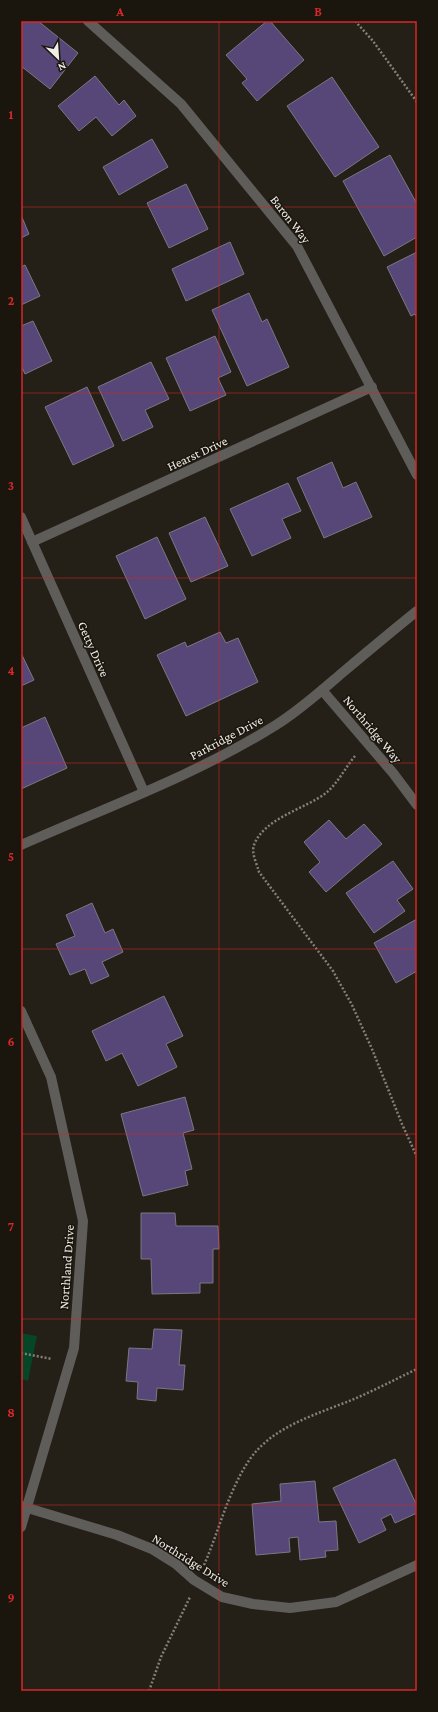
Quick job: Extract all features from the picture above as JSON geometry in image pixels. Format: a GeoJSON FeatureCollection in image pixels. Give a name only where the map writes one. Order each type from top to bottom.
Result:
{"type":"FeatureCollection","features":[{"type":"Feature","properties":{"kind":"street","name":"Baron Way"},"geometry":{"type":"LineString","coordinates":[[88,21],[181,104],[297,246],[417,475]]}},
{"type":"Feature","properties":{"kind":"street","name":"Hearst Drive"},"geometry":{"type":"LineString","coordinates":[[32,542],[372,387]]}},
{"type":"Feature","properties":{"kind":"street","name":"Getty Drive"},"geometry":{"type":"LineString","coordinates":[[21,517],[144,792]]}},
{"type":"Feature","properties":{"kind":"street","name":"Parkridge Drive"},"geometry":{"type":"LineString","coordinates":[[21,845],[144,792],[243,745],[278,724],[322,690],[417,610]]}},
{"type":"Feature","properties":{"kind":"street","name":"Northridge Way"},"geometry":{"type":"LineString","coordinates":[[322,690],[393,773],[417,805]]}},
{"type":"Feature","properties":{"kind":"street","name":"Northland Drive"},"geometry":{"type":"LineString","coordinates":[[21,1011],[51,1077],[83,1221],[74,1348],[24,1506],[21,1527]]}},
{"type":"Feature","properties":{"kind":"street","name":"Northridge Drive"},"geometry":{"type":"LineString","coordinates":[[24,1506],[117,1535],[152,1549],[176,1564],[197,1582],[222,1597],[253,1604],[290,1608],[336,1602],[417,1565]]}},
{"type":"Feature","properties":{"kind":"path"},"geometry":{"type":"LineString","coordinates":[[355,21],[373,41],[417,102]]}},
{"type":"Feature","properties":{"kind":"path"},"geometry":{"type":"LineString","coordinates":[[366,741],[334,785],[326,793],[277,820],[265,830],[254,845],[254,854],[259,872],[273,893],[333,971],[352,1005],[417,1158]]}},
{"type":"Feature","properties":{"kind":"path"},"geometry":{"type":"LineString","coordinates":[[21,1353],[70,1362]]}},
{"type":"Feature","properties":{"kind":"path"},"geometry":{"type":"LineString","coordinates":[[149,1691],[161,1657],[213,1547],[235,1486],[250,1460],[262,1445],[282,1431],[417,1369]]}},
{"type":"Feature","properties":{"kind":"green space"},"geometry":{"type":"Polygon","coordinates":[[[21,1333],[37,1336],[28,1381],[21,1379],[21,1333]]]}},
{"type":"Feature","properties":{"kind":"building"},"geometry":{"type":"Polygon","coordinates":[[[21,21],[38,21],[78,53],[50,89],[21,66],[21,21]]]}},
{"type":"Feature","properties":{"kind":"building"},"geometry":{"type":"Polygon","coordinates":[[[267,21],[270,21],[304,60],[257,101],[242,83],[247,79],[226,55],[267,21]]]}},
{"type":"Feature","properties":{"kind":"building"},"geometry":{"type":"Polygon","coordinates":[[[95,76],[119,105],[124,100],[136,116],[112,136],[96,117],[79,131],[58,106],[95,76]]]}},
{"type":"Feature","properties":{"kind":"building"},"geometry":{"type":"Polygon","coordinates":[[[332,77],[379,147],[335,177],[287,106],[332,77]]]}},
{"type":"Feature","properties":{"kind":"building"},"geometry":{"type":"Polygon","coordinates":[[[152,139],[168,167],[119,195],[103,167],[152,139]]]}},
{"type":"Feature","properties":{"kind":"building"},"geometry":{"type":"Polygon","coordinates":[[[390,155],[417,204],[417,237],[384,256],[343,181],[390,155]]]}},
{"type":"Feature","properties":{"kind":"building"},"geometry":{"type":"Polygon","coordinates":[[[186,184],[208,229],[169,248],[147,203],[186,184]]]}},
{"type":"Feature","properties":{"kind":"building"},"geometry":{"type":"Polygon","coordinates":[[[21,215],[29,234],[21,238],[21,215]]]}},
{"type":"Feature","properties":{"kind":"building"},"geometry":{"type":"Polygon","coordinates":[[[230,242],[244,274],[186,301],[172,269],[230,242]]]}},
{"type":"Feature","properties":{"kind":"building"},"geometry":{"type":"Polygon","coordinates":[[[417,252],[417,318],[415,314],[411,316],[387,267],[417,252]]]}},
{"type":"Feature","properties":{"kind":"building"},"geometry":{"type":"Polygon","coordinates":[[[25,265],[40,296],[21,305],[21,267],[25,265]]]}},
{"type":"Feature","properties":{"kind":"building"},"geometry":{"type":"Polygon","coordinates":[[[249,293],[262,322],[267,319],[289,367],[247,386],[212,310],[249,293]]]}},
{"type":"Feature","properties":{"kind":"building"},"geometry":{"type":"Polygon","coordinates":[[[33,321],[52,361],[25,374],[21,365],[21,326],[33,321]]]}},
{"type":"Feature","properties":{"kind":"building"},"geometry":{"type":"Polygon","coordinates":[[[215,336],[231,372],[218,378],[226,395],[190,411],[166,358],[215,336]]]}},
{"type":"Feature","properties":{"kind":"building"},"geometry":{"type":"Polygon","coordinates":[[[151,362],[169,399],[145,410],[153,427],[123,441],[98,387],[151,362]]]}},
{"type":"Feature","properties":{"kind":"building"},"geometry":{"type":"Polygon","coordinates":[[[87,387],[114,446],[73,465],[45,407],[87,387]]]}},
{"type":"Feature","properties":{"kind":"building"},"geometry":{"type":"Polygon","coordinates":[[[332,462],[343,488],[356,482],[372,517],[324,538],[297,478],[332,462]]]}},
{"type":"Feature","properties":{"kind":"building"},"geometry":{"type":"Polygon","coordinates":[[[288,483],[301,511],[282,519],[291,538],[252,556],[230,509],[288,483]]]}},
{"type":"Feature","properties":{"kind":"building"},"geometry":{"type":"Polygon","coordinates":[[[205,517],[228,566],[191,582],[169,533],[205,517]]]}},
{"type":"Feature","properties":{"kind":"building"},"geometry":{"type":"Polygon","coordinates":[[[157,537],[186,599],[145,619],[116,556],[157,537]]]}},
{"type":"Feature","properties":{"kind":"building"},"geometry":{"type":"Polygon","coordinates":[[[220,632],[226,643],[238,638],[258,682],[186,716],[157,655],[185,642],[187,647],[220,632]]]}},
{"type":"Feature","properties":{"kind":"building"},"geometry":{"type":"Polygon","coordinates":[[[21,653],[34,680],[21,686],[21,653]]]}},
{"type":"Feature","properties":{"kind":"building"},"geometry":{"type":"Polygon","coordinates":[[[45,717],[67,768],[21,789],[21,728],[45,717]]]}},
{"type":"Feature","properties":{"kind":"building"},"geometry":{"type":"Polygon","coordinates":[[[329,820],[346,839],[364,824],[382,844],[326,892],[309,872],[320,862],[304,842],[329,820]]]}},
{"type":"Feature","properties":{"kind":"building"},"geometry":{"type":"Polygon","coordinates":[[[393,861],[413,889],[397,900],[405,911],[374,933],[346,893],[393,861]]]}},
{"type":"Feature","properties":{"kind":"building"},"geometry":{"type":"Polygon","coordinates":[[[92,903],[105,933],[113,929],[123,952],[102,962],[109,976],[91,984],[85,969],[70,975],[56,944],[75,936],[66,915],[92,903]]]}},
{"type":"Feature","properties":{"kind":"building"},"geometry":{"type":"Polygon","coordinates":[[[417,919],[417,971],[396,983],[374,943],[417,919]]]}},
{"type":"Feature","properties":{"kind":"building"},"geometry":{"type":"Polygon","coordinates":[[[164,996],[183,1036],[166,1044],[177,1067],[138,1086],[122,1053],[106,1061],[92,1031],[164,996]]]}},
{"type":"Feature","properties":{"kind":"building"},"geometry":{"type":"Polygon","coordinates":[[[185,1097],[194,1130],[183,1133],[192,1169],[185,1171],[188,1185],[143,1196],[121,1114],[185,1097]]]}},
{"type":"Feature","properties":{"kind":"building"},"geometry":{"type":"Polygon","coordinates":[[[141,1213],[175,1213],[176,1226],[218,1226],[219,1249],[213,1249],[213,1283],[200,1283],[200,1293],[152,1294],[151,1259],[141,1259],[141,1213]]]}},
{"type":"Feature","properties":{"kind":"building"},"geometry":{"type":"Polygon","coordinates":[[[154,1329],[182,1330],[179,1365],[185,1365],[183,1390],[157,1388],[156,1401],[137,1399],[138,1382],[126,1381],[129,1348],[152,1349],[154,1329]]]}},
{"type":"Feature","properties":{"kind":"building"},"geometry":{"type":"Polygon","coordinates":[[[395,1459],[417,1506],[417,1513],[395,1523],[391,1514],[381,1519],[386,1530],[359,1543],[333,1488],[395,1459]]]}},
{"type":"Feature","properties":{"kind":"building"},"geometry":{"type":"Polygon","coordinates":[[[315,1481],[319,1522],[336,1521],[338,1550],[325,1551],[326,1557],[300,1560],[298,1537],[289,1538],[290,1552],[256,1555],[252,1504],[281,1501],[280,1484],[315,1481]]]}}]}
